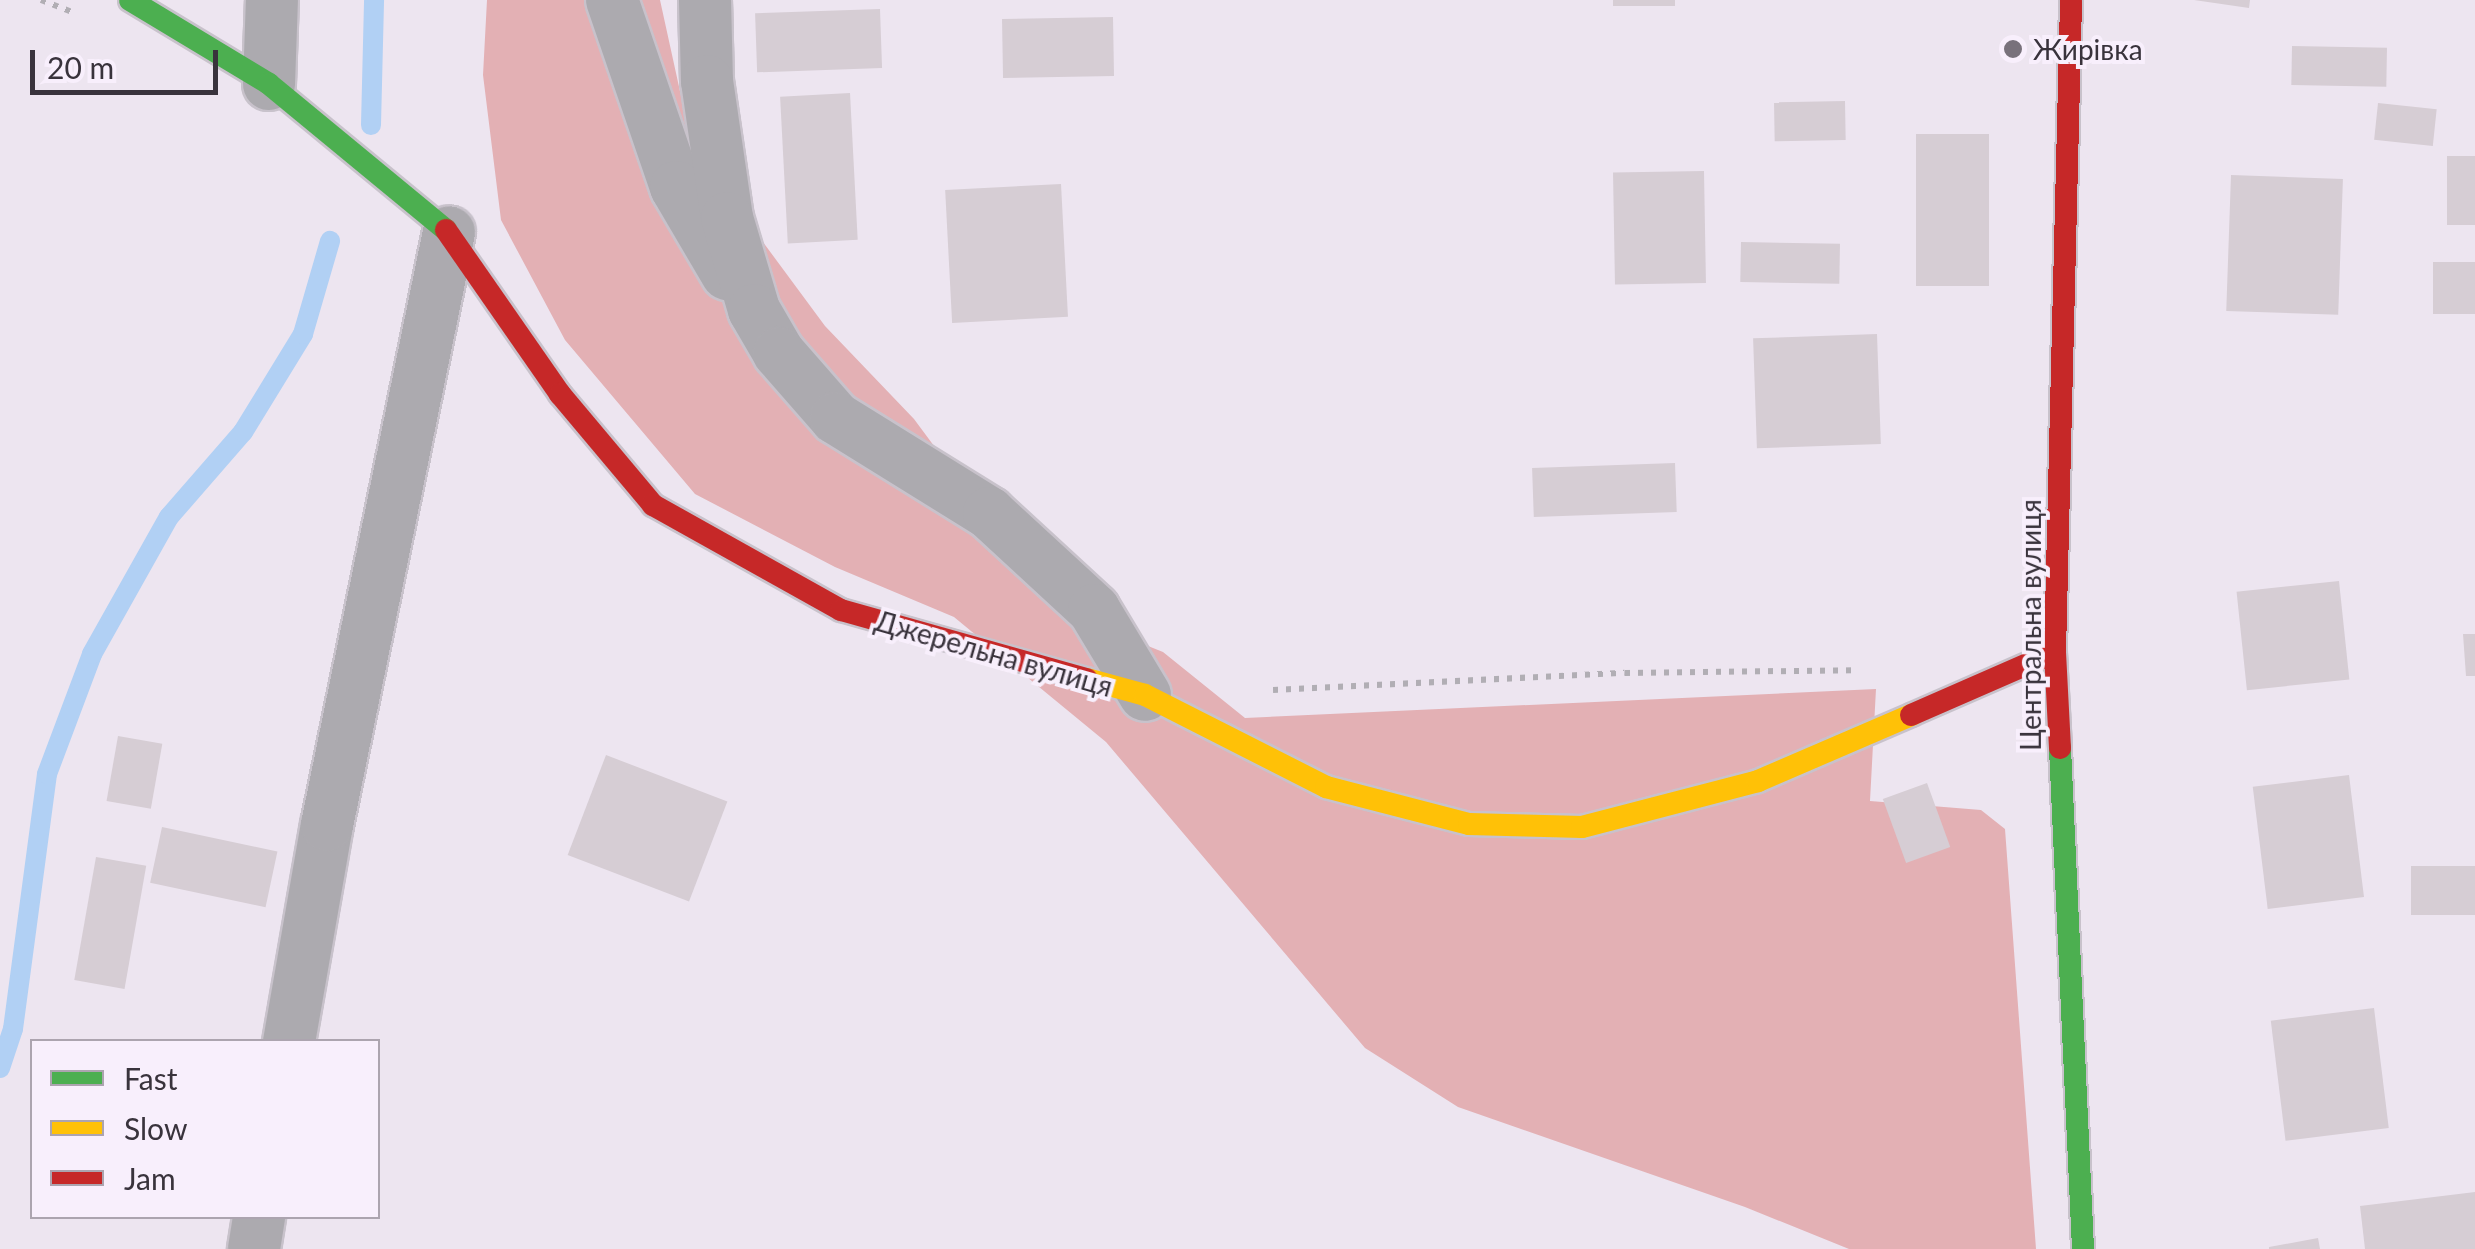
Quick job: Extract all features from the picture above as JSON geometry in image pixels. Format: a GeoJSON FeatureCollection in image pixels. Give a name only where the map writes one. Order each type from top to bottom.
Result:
{"type":"FeatureCollection","features":[{"type":"Feature","properties":{"kind":"street","name":"Джерельна вулиця"},"geometry":{"type":"LineString","coordinates":[[130,0],[269,84],[449,232],[560,394],[653,505],[840,610],[1145,695]]}},
{"type":"Feature","properties":{"kind":"street"},"geometry":{"type":"LineString","coordinates":[[269,84],[272,0]]}},
{"type":"Feature","properties":{"kind":"street","name":"Джерельна вулиця"},"geometry":{"type":"LineString","coordinates":[[612,0],[676,187],[712,256],[754,310],[779,353],[836,418],[988,513],[1094,610],[1145,695]]}},
{"type":"Feature","properties":{"kind":"street","name":"Джерельна вулиця"},"geometry":{"type":"LineString","coordinates":[[705,0],[707,82],[727,218],[754,310]]}},
{"type":"Feature","properties":{"kind":"street","name":"Центральна вулиця"},"geometry":{"type":"LineString","coordinates":[[2071,0],[2055,652],[2082,1249]]}},
{"type":"Feature","properties":{"kind":"street"},"geometry":{"type":"LineString","coordinates":[[290,1039],[326,825],[449,232]]}},
{"type":"Feature","properties":{"kind":"street"},"geometry":{"type":"LineString","coordinates":[[1145,695],[1326,787],[1469,824],[1582,827],[1758,781],[2055,652]]}},
{"type":"Feature","properties":{"kind":"street"},"geometry":{"type":"LineString","coordinates":[[254,1249],[259,1219]]}},
{"type":"Feature","properties":{"kind":"path"},"geometry":{"type":"LineString","coordinates":[[1266,691],[1625,673],[1860,670]]}},
{"type":"Feature","properties":{"kind":"shaded area"},"geometry":{"type":"Polygon","coordinates":[[[487,0],[660,0],[692,146],[825,326],[914,419],[1006,543],[1103,628],[1163,652],[1245,718],[1876,689],[1870,801],[1981,810],[2005,829],[2036,1249],[1849,1249],[1745,1207],[1458,1107],[1365,1048],[1106,742],[954,617],[835,567],[695,494],[565,340],[501,220],[483,75],[487,0]]]}},
{"type":"Feature","properties":{"kind":"building"},"geometry":{"type":"Polygon","coordinates":[[[1613,0],[1675,0],[1675,6],[1613,6],[1613,0]]]}},
{"type":"Feature","properties":{"kind":"building"},"geometry":{"type":"Polygon","coordinates":[[[2194,0],[2250,0],[2249,8],[2194,0]]]}},
{"type":"Feature","properties":{"kind":"building"},"geometry":{"type":"Polygon","coordinates":[[[880,9],[882,68],[757,72],[755,13],[880,9]]]}},
{"type":"Feature","properties":{"kind":"building"},"geometry":{"type":"Polygon","coordinates":[[[1113,17],[1114,76],[1003,78],[1002,19],[1113,17]]]}},
{"type":"Feature","properties":{"kind":"building"},"geometry":{"type":"Polygon","coordinates":[[[2292,46],[2387,48],[2386,87],[2291,85],[2292,46]]]}},
{"type":"Feature","properties":{"kind":"building"},"geometry":{"type":"Polygon","coordinates":[[[850,93],[858,240],[788,243],[780,97],[850,93]]]}},
{"type":"Feature","properties":{"kind":"building"},"geometry":{"type":"Polygon","coordinates":[[[1845,101],[1846,140],[1775,141],[1774,102],[1845,101]]]}},
{"type":"Feature","properties":{"kind":"building"},"geometry":{"type":"Polygon","coordinates":[[[2378,103],[2437,109],[2433,146],[2374,140],[2378,103]]]}},
{"type":"Feature","properties":{"kind":"building"},"geometry":{"type":"Polygon","coordinates":[[[1916,134],[1989,134],[1989,286],[1916,286],[1916,134]]]}},
{"type":"Feature","properties":{"kind":"building"},"geometry":{"type":"Polygon","coordinates":[[[2447,156],[2475,156],[2475,225],[2447,225],[2447,156]]]}},
{"type":"Feature","properties":{"kind":"building"},"geometry":{"type":"Polygon","coordinates":[[[1704,171],[1706,283],[1615,285],[1613,173],[1704,171]]]}},
{"type":"Feature","properties":{"kind":"building"},"geometry":{"type":"Polygon","coordinates":[[[2231,175],[2343,179],[2338,315],[2226,311],[2231,175]]]}},
{"type":"Feature","properties":{"kind":"building"},"geometry":{"type":"Polygon","coordinates":[[[1061,184],[1068,317],[952,323],[945,190],[1061,184]]]}},
{"type":"Feature","properties":{"kind":"building"},"geometry":{"type":"Polygon","coordinates":[[[1741,242],[1840,244],[1839,284],[1740,282],[1741,242]]]}},
{"type":"Feature","properties":{"kind":"building"},"geometry":{"type":"Polygon","coordinates":[[[2433,262],[2475,262],[2475,314],[2433,314],[2433,262]]]}},
{"type":"Feature","properties":{"kind":"building"},"geometry":{"type":"Polygon","coordinates":[[[1877,334],[1881,444],[1757,448],[1753,338],[1877,334]]]}},
{"type":"Feature","properties":{"kind":"building"},"geometry":{"type":"Polygon","coordinates":[[[1675,463],[1677,512],[1534,517],[1532,468],[1675,463]]]}},
{"type":"Feature","properties":{"kind":"building"},"geometry":{"type":"Polygon","coordinates":[[[2339,581],[2349,679],[2247,690],[2237,592],[2339,581]]]}},
{"type":"Feature","properties":{"kind":"building"},"geometry":{"type":"Polygon","coordinates":[[[2463,634],[2475,634],[2475,676],[2466,676],[2463,634]]]}},
{"type":"Feature","properties":{"kind":"building"},"geometry":{"type":"Polygon","coordinates":[[[118,736],[162,744],[151,809],[107,801],[118,736]]]}},
{"type":"Feature","properties":{"kind":"building"},"geometry":{"type":"Polygon","coordinates":[[[606,755],[727,802],[689,901],[568,855],[606,755]]]}},
{"type":"Feature","properties":{"kind":"building"},"geometry":{"type":"Polygon","coordinates":[[[2349,775],[2364,897],[2268,909],[2253,787],[2349,775]]]}},
{"type":"Feature","properties":{"kind":"building"},"geometry":{"type":"Polygon","coordinates":[[[1927,783],[1950,847],[1906,863],[1883,799],[1927,783]]]}},
{"type":"Feature","properties":{"kind":"building"},"geometry":{"type":"Polygon","coordinates":[[[162,827],[277,852],[266,907],[150,883],[162,827]]]}},
{"type":"Feature","properties":{"kind":"building"},"geometry":{"type":"Polygon","coordinates":[[[96,857],[146,866],[125,989],[74,980],[96,857]]]}},
{"type":"Feature","properties":{"kind":"building"},"geometry":{"type":"Polygon","coordinates":[[[2411,866],[2475,866],[2475,915],[2411,915],[2411,866]]]}},
{"type":"Feature","properties":{"kind":"building"},"geometry":{"type":"Polygon","coordinates":[[[2374,1008],[2389,1128],[2286,1141],[2271,1021],[2374,1008]]]}},
{"type":"Feature","properties":{"kind":"building"},"geometry":{"type":"Polygon","coordinates":[[[2475,1192],[2475,1249],[2365,1249],[2360,1206],[2475,1192]]]}},
{"type":"Feature","properties":{"kind":"building"},"geometry":{"type":"Polygon","coordinates":[[[2318,1238],[2320,1249],[2269,1249],[2269,1247],[2318,1238]]]}},
{"type":"Feature","properties":{"kind":"waterway"},"geometry":{"type":"LineString","coordinates":[[371,125],[374,0]]}},
{"type":"Feature","properties":{"kind":"waterway"},"geometry":{"type":"LineString","coordinates":[[0,1068],[13,1029],[47,774],[92,654],[169,517],[243,432],[303,334],[330,241]]}},
{"type":"Feature","properties":{"kind":"traffic: fast"},"geometry":{"type":"LineString","coordinates":[[130,0],[269,84],[446,230]]}},
{"type":"Feature","properties":{"kind":"traffic: fast"},"geometry":{"type":"LineString","coordinates":[[2060,748],[2083,1249]]}},
{"type":"Feature","properties":{"kind":"traffic: slow"},"geometry":{"type":"LineString","coordinates":[[1087,679],[1145,695],[1326,787],[1469,824],[1582,827],[1758,781],[1911,715]]}},
{"type":"Feature","properties":{"kind":"traffic: jam"},"geometry":{"type":"LineString","coordinates":[[2060,748],[2055,652],[2071,0]]}},
{"type":"Feature","properties":{"kind":"traffic: jam"},"geometry":{"type":"LineString","coordinates":[[446,230],[560,394],[653,505],[841,610],[1087,679]]}},
{"type":"Feature","properties":{"kind":"traffic: jam"},"geometry":{"type":"LineString","coordinates":[[1911,715],[2055,652]]}},
{"type":"Feature","properties":{"kind":"place","name":"Жирівка"},"geometry":{"type":"Point","coordinates":[2013,49]}}]}
